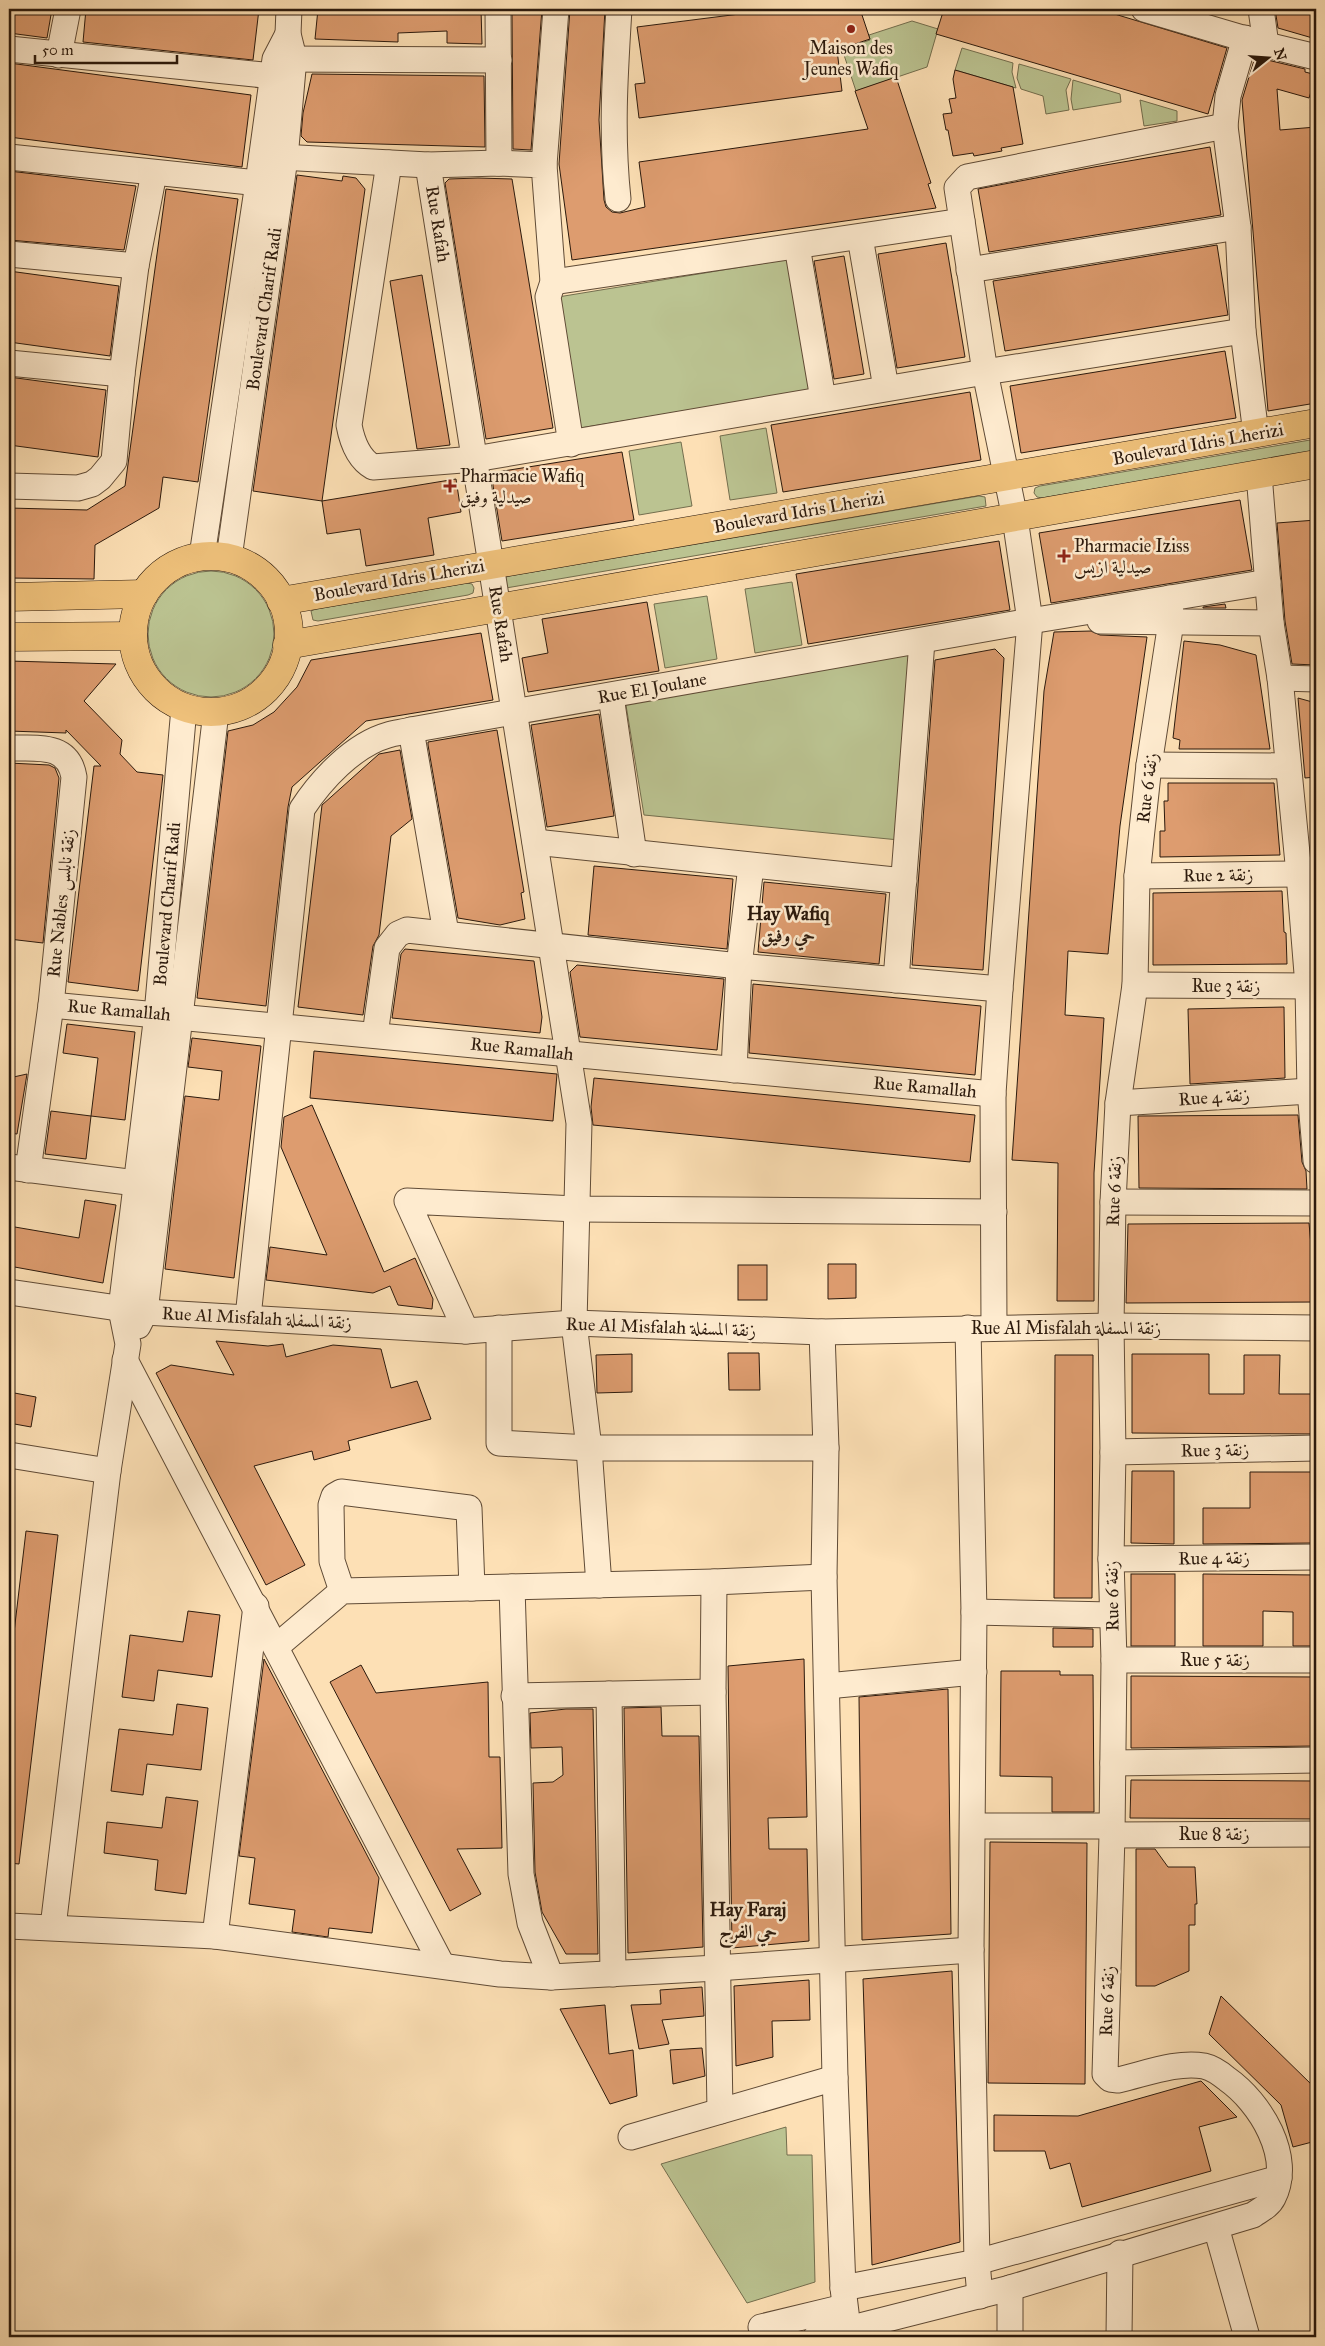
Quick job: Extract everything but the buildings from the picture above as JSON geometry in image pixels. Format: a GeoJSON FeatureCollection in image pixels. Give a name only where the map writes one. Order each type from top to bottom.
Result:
{"type":"FeatureCollection","features":[{"type":"Feature","properties":{"kind":"main road","name":"Boulevard Idris Lherizi"},"geometry":{"type":"LineString","coordinates":[[281,601],[1316,423]]}},
{"type":"Feature","properties":{"kind":"main road"},"geometry":{"type":"LineString","coordinates":[[287,646],[498,607],[1316,464]]}},
{"type":"Feature","properties":{"kind":"main road"},"geometry":{"type":"LineString","coordinates":[[216,557],[245,565],[260,574],[272,586],[281,601],[288,626],[287,646],[280,669],[262,693],[243,705],[216,712],[184,708],[164,696],[148,680],[137,659],[133,636],[135,614],[144,594],[159,575],[186,560],[216,557]]}},
{"type":"Feature","properties":{"kind":"main road"},"geometry":{"type":"LineString","coordinates":[[9,597],[144,594]]}},
{"type":"Feature","properties":{"kind":"main road"},"geometry":{"type":"LineString","coordinates":[[9,637],[133,636]]}},
{"type":"Feature","properties":{"kind":"street"},"geometry":{"type":"LineString","coordinates":[[59,54],[68,9]]}},
{"type":"Feature","properties":{"kind":"street"},"geometry":{"type":"LineString","coordinates":[[281,64],[288,34],[289,9]]}},
{"type":"Feature","properties":{"kind":"street"},"geometry":{"type":"LineString","coordinates":[[498,9],[499,163]]}},
{"type":"Feature","properties":{"kind":"street"},"geometry":{"type":"LineString","coordinates":[[556,9],[544,166],[553,282],[548,296],[571,444]]}},
{"type":"Feature","properties":{"kind":"street"},"geometry":{"type":"LineString","coordinates":[[618,199],[613,155],[613,114],[620,9]]}},
{"type":"Feature","properties":{"kind":"street"},"geometry":{"type":"LineString","coordinates":[[1144,9],[1316,57]]}},
{"type":"Feature","properties":{"kind":"street"},"geometry":{"type":"LineString","coordinates":[[1256,434],[1243,331],[1238,227],[1225,126],[1228,96],[1255,41],[1261,9]]}},
{"type":"Feature","properties":{"kind":"street"},"geometry":{"type":"LineString","coordinates":[[9,49],[59,54],[281,64],[499,60]]}},
{"type":"Feature","properties":{"kind":"street","name":"Boulevard Charif Radi"},"geometry":{"type":"LineString","coordinates":[[216,557],[274,157],[281,64]]}},
{"type":"Feature","properties":{"kind":"street"},"geometry":{"type":"LineString","coordinates":[[994,1328],[994,1094],[1000,989],[1030,621],[1015,518],[985,372],[957,188],[961,181],[967,177],[1225,126]]}},
{"type":"Feature","properties":{"kind":"street"},"geometry":{"type":"LineString","coordinates":[[9,157],[258,183]]}},
{"type":"Feature","properties":{"kind":"street"},"geometry":{"type":"LineString","coordinates":[[274,157],[428,165],[499,163],[544,166]]}},
{"type":"Feature","properties":{"kind":"street","name":"Boulevard Charif Radi"},"geometry":{"type":"LineString","coordinates":[[216,557],[258,183],[274,157]]}},
{"type":"Feature","properties":{"kind":"street"},"geometry":{"type":"LineString","coordinates":[[389,163],[349,425],[350,434],[366,463],[373,467],[475,459],[571,444],[886,388],[1243,331]]}},
{"type":"Feature","properties":{"kind":"street","name":"Rue Rafah"},"geometry":{"type":"LineString","coordinates":[[428,165],[579,1123],[574,1323],[589,1448],[599,1585]]}},
{"type":"Feature","properties":{"kind":"street"},"geometry":{"type":"LineString","coordinates":[[9,486],[78,488],[92,484],[108,470],[114,461],[122,374],[136,266],[154,173]]}},
{"type":"Feature","properties":{"kind":"street"},"geometry":{"type":"LineString","coordinates":[[553,282],[962,221]]}},
{"type":"Feature","properties":{"kind":"street"},"geometry":{"type":"LineString","coordinates":[[969,270],[1238,227]]}},
{"type":"Feature","properties":{"kind":"street"},"geometry":{"type":"LineString","coordinates":[[860,236],[886,388]]}},
{"type":"Feature","properties":{"kind":"street"},"geometry":{"type":"LineString","coordinates":[[797,246],[823,399]]}},
{"type":"Feature","properties":{"kind":"street"},"geometry":{"type":"LineString","coordinates":[[9,254],[136,266]]}},
{"type":"Feature","properties":{"kind":"street"},"geometry":{"type":"LineString","coordinates":[[9,363],[122,374]]}},
{"type":"Feature","properties":{"kind":"street"},"geometry":{"type":"LineString","coordinates":[[1260,474],[1271,622],[1280,678],[1312,986],[1310,1091],[1316,1161]]}},
{"type":"Feature","properties":{"kind":"street"},"geometry":{"type":"LineString","coordinates":[[1171,610],[1268,582]]}},
{"type":"Feature","properties":{"kind":"street"},"geometry":{"type":"LineString","coordinates":[[1171,610],[1271,622]]}},
{"type":"Feature","properties":{"kind":"street","name":"Rue El Joulane"},"geometry":{"type":"LineString","coordinates":[[278,1025],[302,809],[320,786],[348,757],[386,735],[515,714],[1030,621],[1171,610]]}},
{"type":"Feature","properties":{"kind":"street","name":"Rue 6 زنقة"},"geometry":{"type":"LineString","coordinates":[[1171,610],[1149,765],[1137,876],[1136,985],[1118,1103],[1113,1202],[1111,1559],[1114,1660],[1112,1831],[1105,2074],[1110,2079],[1118,2080],[1189,2064],[1206,2066],[1220,2074],[1235,2084],[1254,2104],[1266,2122],[1275,2144],[1279,2178]]}},
{"type":"Feature","properties":{"kind":"street"},"geometry":{"type":"LineString","coordinates":[[896,980],[922,641]]}},
{"type":"Feature","properties":{"kind":"street"},"geometry":{"type":"LineString","coordinates":[[1280,678],[1316,679]]}},
{"type":"Feature","properties":{"kind":"street"},"geometry":{"type":"LineString","coordinates":[[611,696],[634,854]]}},
{"type":"Feature","properties":{"kind":"street","name":"Boulevard Charif Radi"},"geometry":{"type":"LineString","coordinates":[[134,1310],[136,1183],[169,1015],[184,708]]}},
{"type":"Feature","properties":{"kind":"street","name":"Boulevard Charif Radi"},"geometry":{"type":"LineString","coordinates":[[134,1310],[169,1015],[216,712]]}},
{"type":"Feature","properties":{"kind":"street"},"geometry":{"type":"LineString","coordinates":[[411,730],[446,933]]}},
{"type":"Feature","properties":{"kind":"street","name":"Rue Nables زنقة نابلس"},"geometry":{"type":"LineString","coordinates":[[9,748],[52,750],[67,758],[72,766],[74,777],[51,1005],[18,1168]]}},
{"type":"Feature","properties":{"kind":"street"},"geometry":{"type":"LineString","coordinates":[[1149,765],[1288,766]]}},
{"type":"Feature","properties":{"kind":"street"},"geometry":{"type":"LineString","coordinates":[[536,842],[634,854],[904,881]]}},
{"type":"Feature","properties":{"kind":"street"},"geometry":{"type":"LineString","coordinates":[[734,1070],[739,966],[751,866]]}},
{"type":"Feature","properties":{"kind":"street","name":"Rue 2 زنقة"},"geometry":{"type":"LineString","coordinates":[[1137,876],[1299,874]]}},
{"type":"Feature","properties":{"kind":"street"},"geometry":{"type":"LineString","coordinates":[[375,1035],[387,948],[398,934],[407,930],[551,944],[739,966],[1000,989]]}},
{"type":"Feature","properties":{"kind":"street","name":"Rue 3 زنقة"},"geometry":{"type":"LineString","coordinates":[[1136,985],[1312,986]]}},
{"type":"Feature","properties":{"kind":"street","name":"Rue Ramallah"},"geometry":{"type":"LineString","coordinates":[[51,1005],[994,1094]]}},
{"type":"Feature","properties":{"kind":"street"},"geometry":{"type":"LineString","coordinates":[[248,1317],[278,1025]]}},
{"type":"Feature","properties":{"kind":"street","name":"Rue 4 زنقة"},"geometry":{"type":"LineString","coordinates":[[1118,1103],[1310,1091]]}},
{"type":"Feature","properties":{"kind":"street"},"geometry":{"type":"LineString","coordinates":[[18,1168],[136,1183]]}},
{"type":"Feature","properties":{"kind":"street"},"geometry":{"type":"LineString","coordinates":[[466,1331],[407,1201],[576,1209],[994,1212]]}},
{"type":"Feature","properties":{"kind":"street"},"geometry":{"type":"LineString","coordinates":[[1113,1202],[1316,1202]]}},
{"type":"Feature","properties":{"kind":"street","name":"Rue Al Misfalah زنقة المسفلة"},"geometry":{"type":"LineString","coordinates":[[9,1292],[134,1310],[466,1331],[574,1323],[822,1332],[1111,1326],[1316,1328]]}},
{"type":"Feature","properties":{"kind":"street"},"geometry":{"type":"LineString","coordinates":[[53,1927],[108,1471],[134,1310]]}},
{"type":"Feature","properties":{"kind":"street"},"geometry":{"type":"LineString","coordinates":[[499,1328],[499,1443],[589,1448],[826,1448]]}},
{"type":"Feature","properties":{"kind":"street"},"geometry":{"type":"LineString","coordinates":[[968,1328],[974,1612],[971,1950],[977,2262],[980,2296]]}},
{"type":"Feature","properties":{"kind":"street"},"geometry":{"type":"LineString","coordinates":[[822,1332],[826,1448],[824,1577],[834,1960],[835,2078],[846,2315]]}},
{"type":"Feature","properties":{"kind":"street"},"geometry":{"type":"LineString","coordinates":[[127,1352],[442,1965]]}},
{"type":"Feature","properties":{"kind":"street","name":"Rue 3 زنقة"},"geometry":{"type":"LineString","coordinates":[[1113,1452],[1316,1448]]}},
{"type":"Feature","properties":{"kind":"street"},"geometry":{"type":"LineString","coordinates":[[9,1455],[108,1471]]}},
{"type":"Feature","properties":{"kind":"street"},"geometry":{"type":"LineString","coordinates":[[342,1591],[332,1561],[330,1505],[334,1496],[341,1492],[469,1508],[472,1588]]}},
{"type":"Feature","properties":{"kind":"street","name":"Rue 4 زنقة"},"geometry":{"type":"LineString","coordinates":[[1111,1559],[1316,1557]]}},
{"type":"Feature","properties":{"kind":"street"},"geometry":{"type":"LineString","coordinates":[[277,1646],[342,1591],[714,1582],[824,1577]]}},
{"type":"Feature","properties":{"kind":"street"},"geometry":{"type":"LineString","coordinates":[[714,1582],[713,1692],[720,2112]]}},
{"type":"Feature","properties":{"kind":"street"},"geometry":{"type":"LineString","coordinates":[[512,1587],[521,1874],[530,1923],[551,1976]]}},
{"type":"Feature","properties":{"kind":"street"},"geometry":{"type":"LineString","coordinates":[[215,1936],[256,1606]]}},
{"type":"Feature","properties":{"kind":"street"},"geometry":{"type":"LineString","coordinates":[[974,1612],[1112,1615]]}},
{"type":"Feature","properties":{"kind":"street","name":"Rue 5 زنقة"},"geometry":{"type":"LineString","coordinates":[[1114,1660],[1316,1660]]}},
{"type":"Feature","properties":{"kind":"street"},"geometry":{"type":"LineString","coordinates":[[827,1686],[974,1672]]}},
{"type":"Feature","properties":{"kind":"street"},"geometry":{"type":"LineString","coordinates":[[514,1696],[713,1692]]}},
{"type":"Feature","properties":{"kind":"street"},"geometry":{"type":"LineString","coordinates":[[609,1694],[613,1974]]}},
{"type":"Feature","properties":{"kind":"street"},"geometry":{"type":"LineString","coordinates":[[1113,1763],[1316,1760]]}},
{"type":"Feature","properties":{"kind":"street","name":"Rue 8 زنقة"},"geometry":{"type":"LineString","coordinates":[[973,1826],[1112,1831],[1316,1834]]}},
{"type":"Feature","properties":{"kind":"street"},"geometry":{"type":"LineString","coordinates":[[9,1926],[215,1936],[500,1974],[551,1976],[717,1968],[971,1950]]}},
{"type":"Feature","properties":{"kind":"street"},"geometry":{"type":"LineString","coordinates":[[631,2137],[835,2078]]}},
{"type":"Feature","properties":{"kind":"street"},"geometry":{"type":"LineString","coordinates":[[816,2337],[846,2315],[977,2262],[1279,2178]]}},
{"type":"Feature","properties":{"kind":"street"},"geometry":{"type":"LineString","coordinates":[[761,2327],[980,2296],[1010,2288],[1120,2253],[1253,2215],[1265,2208],[1273,2198],[1279,2178]]}},
{"type":"Feature","properties":{"kind":"street"},"geometry":{"type":"LineString","coordinates":[[1216,2227],[1248,2337]]}},
{"type":"Feature","properties":{"kind":"street"},"geometry":{"type":"LineString","coordinates":[[1119,2337],[1120,2253]]}},
{"type":"Feature","properties":{"kind":"street"},"geometry":{"type":"LineString","coordinates":[[1010,2288],[1010,2337]]}},
{"type":"Feature","properties":{"kind":"green space"},"geometry":{"type":"Polygon","coordinates":[[[912,21],[938,29],[927,67],[856,91],[842,49],[870,40],[869,35],[912,21]]]}},
{"type":"Feature","properties":{"kind":"green space"},"geometry":{"type":"Polygon","coordinates":[[[962,48],[1013,63],[1012,72],[1016,88],[955,70],[962,48]]]}},
{"type":"Feature","properties":{"kind":"green space"},"geometry":{"type":"Polygon","coordinates":[[[1019,64],[1071,79],[1066,90],[1069,110],[1046,114],[1043,96],[1021,89],[1017,78],[1019,64]]]}},
{"type":"Feature","properties":{"kind":"green space"},"geometry":{"type":"Polygon","coordinates":[[[1073,80],[1120,94],[1121,102],[1073,110],[1071,99],[1073,80]]]}},
{"type":"Feature","properties":{"kind":"green space"},"geometry":{"type":"Polygon","coordinates":[[[1140,100],[1177,111],[1177,121],[1144,126],[1140,100]]]}},
{"type":"Feature","properties":{"kind":"green space"},"geometry":{"type":"Polygon","coordinates":[[[790,259],[812,390],[580,428],[558,297],[790,259]]]}},
{"type":"Feature","properties":{"kind":"green space"},"geometry":{"type":"Polygon","coordinates":[[[766,428],[777,493],[730,500],[720,436],[766,428]]]}},
{"type":"Feature","properties":{"kind":"green space"},"geometry":{"type":"Polygon","coordinates":[[[1316,439],[1316,451],[1042,498],[1037,497],[1034,493],[1035,488],[1040,486],[1316,439]]]}},
{"type":"Feature","properties":{"kind":"green space"},"geometry":{"type":"Polygon","coordinates":[[[681,442],[692,506],[639,515],[629,451],[681,442]]]}},
{"type":"Feature","properties":{"kind":"green space"},"geometry":{"type":"Polygon","coordinates":[[[979,496],[985,497],[986,506],[506,588],[504,578],[509,576],[979,496]]]}},
{"type":"Feature","properties":{"kind":"green space"},"geometry":{"type":"Polygon","coordinates":[[[211,571],[235,576],[256,589],[269,610],[274,634],[269,658],[256,679],[235,692],[211,697],[187,692],[166,679],[153,658],[148,634],[153,610],[166,589],[187,576],[211,571]]]}},
{"type":"Feature","properties":{"kind":"green space"},"geometry":{"type":"Polygon","coordinates":[[[792,582],[802,645],[755,653],[745,589],[792,582]]]}},
{"type":"Feature","properties":{"kind":"green space"},"geometry":{"type":"Polygon","coordinates":[[[467,583],[472,584],[474,588],[473,593],[468,595],[318,621],[313,620],[311,611],[316,609],[467,583]]]}},
{"type":"Feature","properties":{"kind":"green space"},"geometry":{"type":"Polygon","coordinates":[[[707,596],[717,659],[665,668],[654,604],[707,596]]]}},
{"type":"Feature","properties":{"kind":"green space"},"geometry":{"type":"Polygon","coordinates":[[[913,652],[899,840],[644,815],[625,699],[913,652]]]}},
{"type":"Feature","properties":{"kind":"green space"},"geometry":{"type":"Polygon","coordinates":[[[786,2127],[787,2155],[812,2155],[815,2282],[747,2303],[661,2164],[786,2127]]]}},
{"type":"Feature","properties":{"kind":"place","name":"Maison des Jeunes Wafiq"},"geometry":{"type":"Point","coordinates":[851,29]}},
{"type":"Feature","properties":{"kind":"place","name":"Pharmacie Wafiq صيدلية وفيق"},"geometry":{"type":"Point","coordinates":[450,486]}},
{"type":"Feature","properties":{"kind":"place","name":"Pharmacie Iziss صيدلية ازيس"},"geometry":{"type":"Point","coordinates":[1064,556]}},
{"type":"Feature","properties":{"kind":"district","name":"Hay Wafiq حي وفيق"},"geometry":{"type":"Point","coordinates":[788,924]}},
{"type":"Feature","properties":{"kind":"district","name":"Hay Faraj حي الفرج"},"geometry":{"type":"Point","coordinates":[748,1920]}}]}
